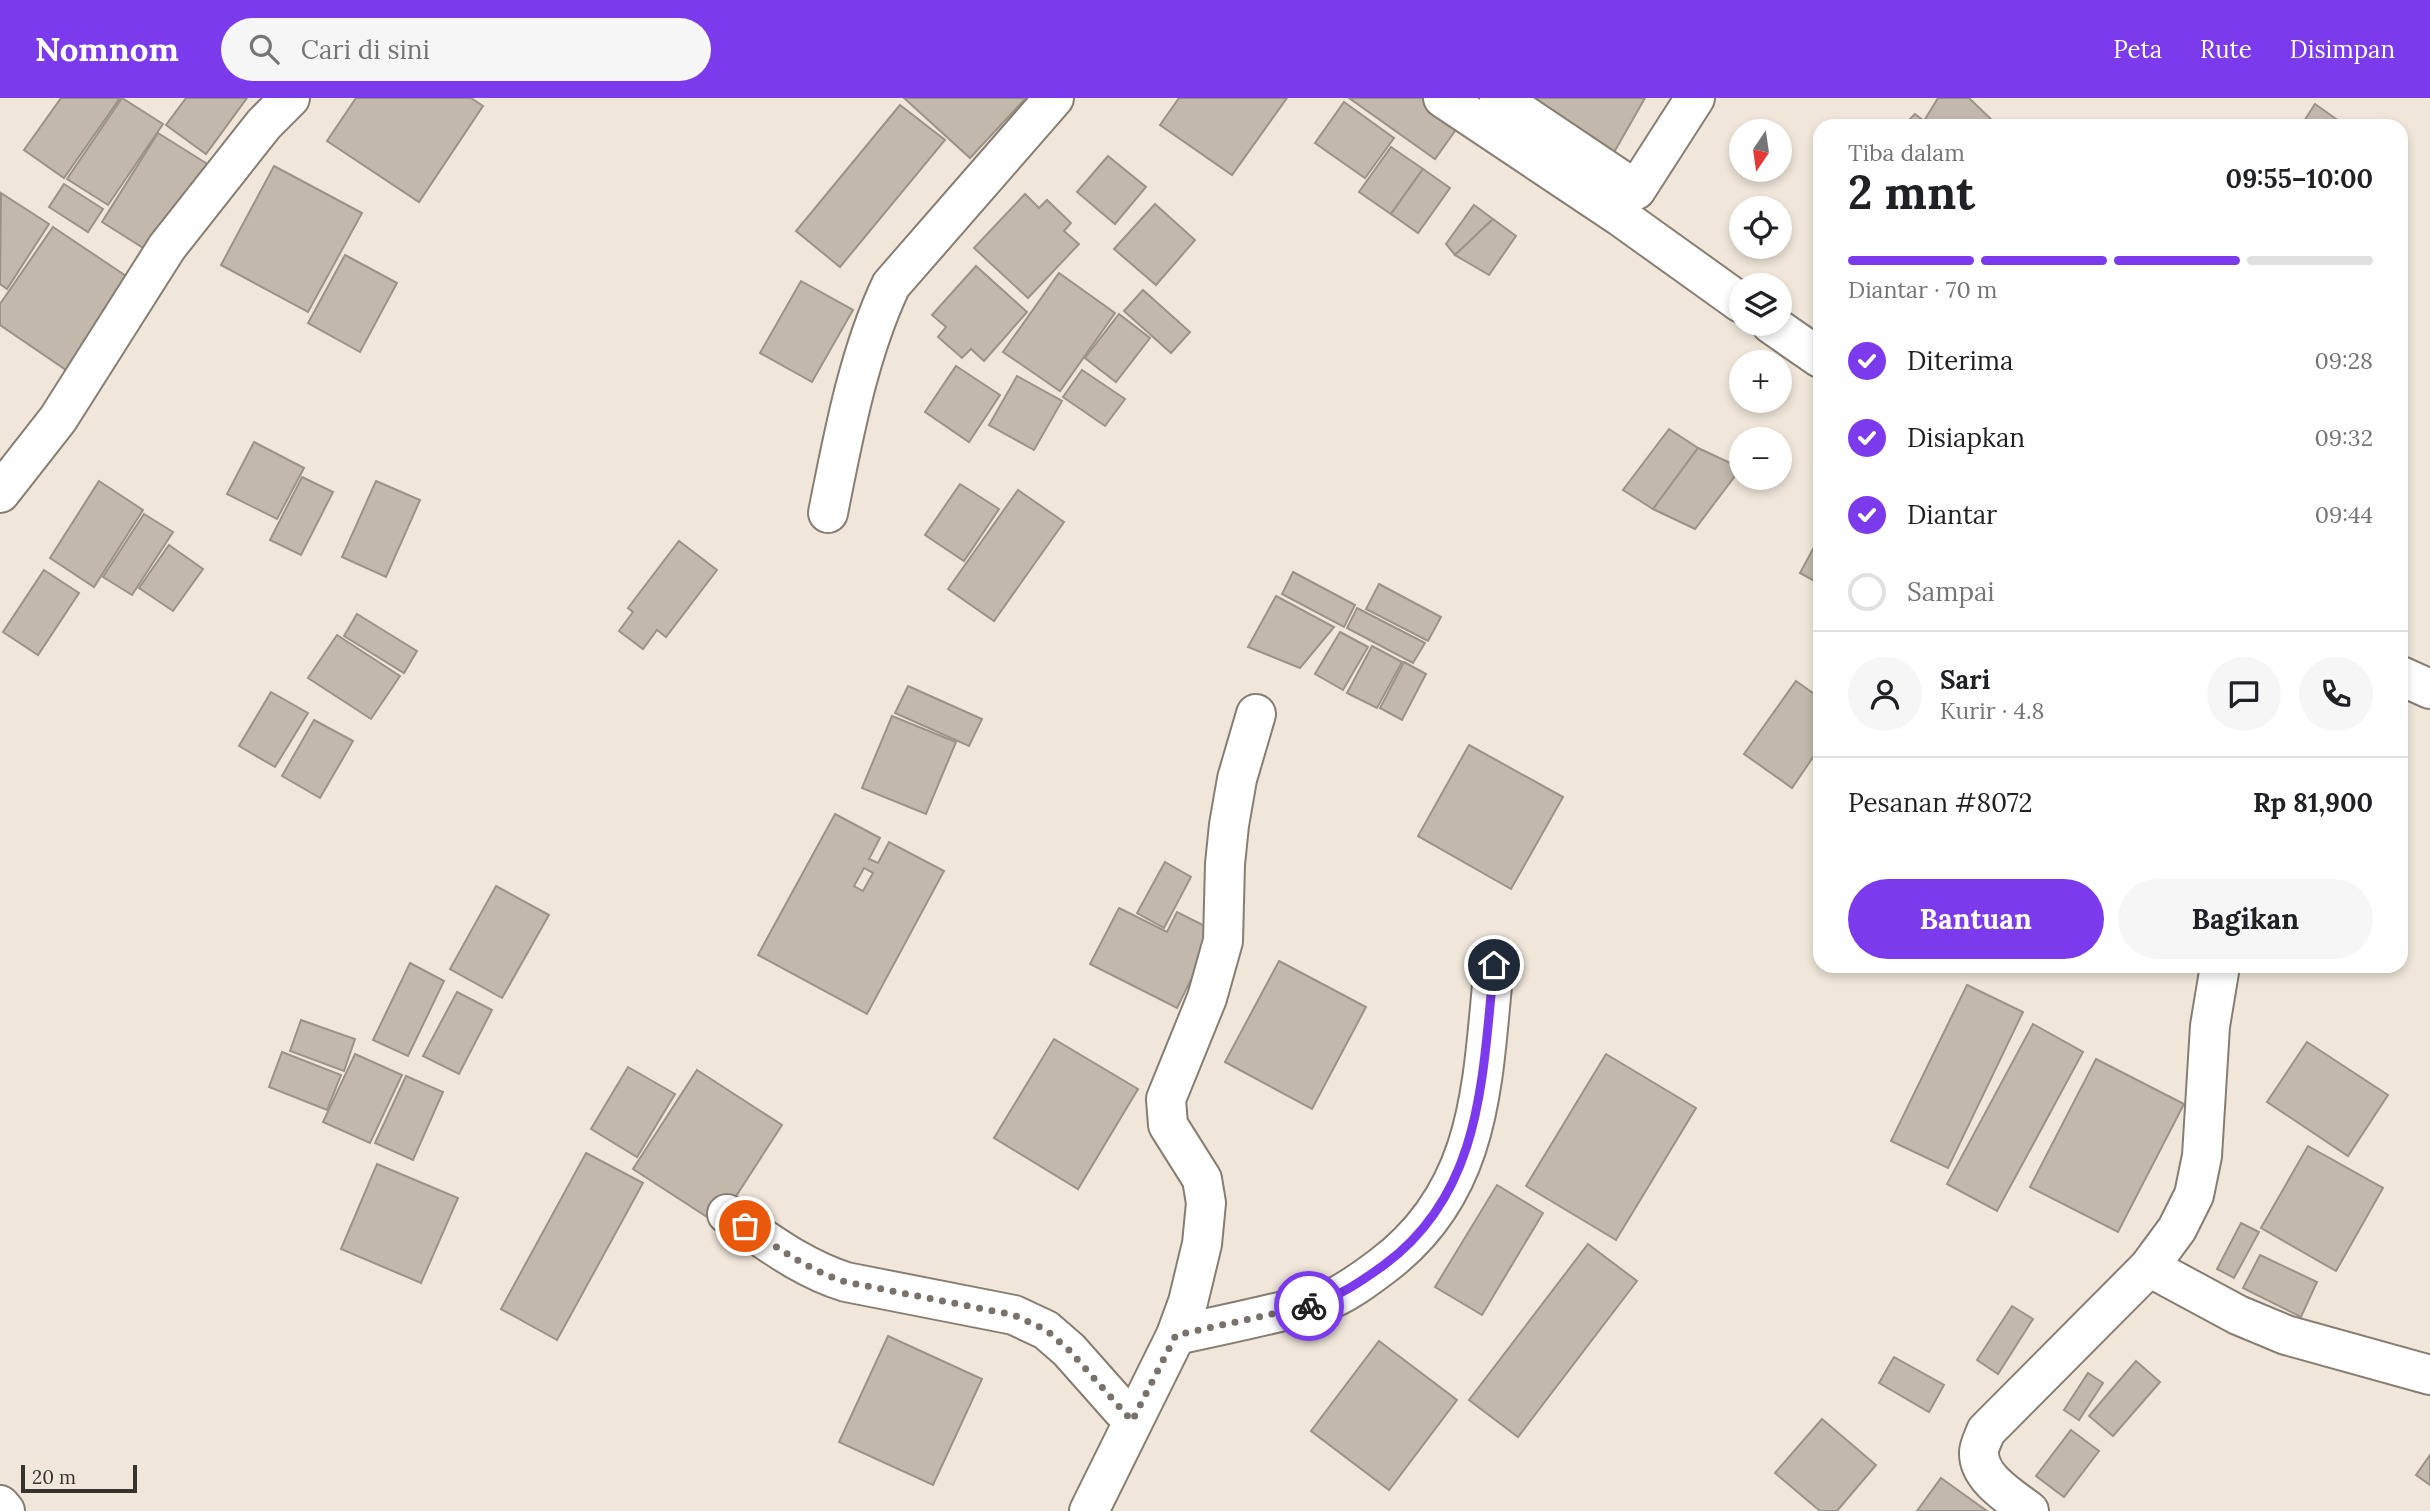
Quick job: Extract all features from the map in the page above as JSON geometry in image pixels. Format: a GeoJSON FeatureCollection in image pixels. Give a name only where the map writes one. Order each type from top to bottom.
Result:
{"type":"FeatureCollection","features":[{"type":"Feature","properties":{"kind":"street"},"geometry":{"type":"LineString","coordinates":[[0,494],[58,419],[167,247],[264,124],[290,98]]}},
{"type":"Feature","properties":{"kind":"street"},"geometry":{"type":"LineString","coordinates":[[828,513],[850,401],[883,301],[891,285],[1054,98]]}},
{"type":"Feature","properties":{"kind":"street"},"geometry":{"type":"LineString","coordinates":[[1443,98],[1621,217],[1729,294]]}},
{"type":"Feature","properties":{"kind":"street"},"geometry":{"type":"LineString","coordinates":[[1499,98],[1636,190],[1689,100]]}},
{"type":"Feature","properties":{"kind":"street"},"geometry":{"type":"LineString","coordinates":[[1788,336],[1813,353]]}},
{"type":"Feature","properties":{"kind":"street"},"geometry":{"type":"LineString","coordinates":[[2408,679],[2430,689]]}},
{"type":"Feature","properties":{"kind":"street"},"geometry":{"type":"LineString","coordinates":[[1089,1511],[1176,1335],[1195,1281],[1206,1203],[1202,1179],[1168,1125],[1166,1099],[1207,998],[1223,942],[1229,825],[1237,779],[1256,714]]}},
{"type":"Feature","properties":{"kind":"street"},"geometry":{"type":"LineString","coordinates":[[1176,1335],[1331,1299],[1356,1285],[1396,1256],[1431,1221],[1457,1177],[1472,1134],[1483,1070],[1494,965]]}},
{"type":"Feature","properties":{"kind":"street"},"geometry":{"type":"LineString","coordinates":[[2029,1511],[1995,1484],[1981,1468],[1979,1451],[1986,1431],[2150,1267],[2177,1229],[2194,1195],[2202,1156],[2210,1026],[2219,973]]}},
{"type":"Feature","properties":{"kind":"street"},"geometry":{"type":"LineString","coordinates":[[727,1214],[797,1262],[822,1275],[1014,1315],[1046,1330],[1069,1350],[1132,1421]]}},
{"type":"Feature","properties":{"kind":"street"},"geometry":{"type":"LineString","coordinates":[[2150,1267],[2238,1315],[2286,1335],[2430,1375]]}},
{"type":"Feature","properties":{"kind":"street"},"geometry":{"type":"LineString","coordinates":[[0,1505],[5,1511]]}},
{"type":"Feature","properties":{"kind":"building"},"geometry":{"type":"Polygon","coordinates":[[[61,98],[120,98],[64,178],[24,150],[61,98]]]}},
{"type":"Feature","properties":{"kind":"building"},"geometry":{"type":"Polygon","coordinates":[[[122,98],[163,124],[108,205],[67,179],[122,98]]]}},
{"type":"Feature","properties":{"kind":"building"},"geometry":{"type":"Polygon","coordinates":[[[186,98],[247,98],[206,154],[166,125],[186,98]]]}},
{"type":"Feature","properties":{"kind":"building"},"geometry":{"type":"Polygon","coordinates":[[[356,98],[471,98],[483,106],[419,202],[327,141],[356,98]]]}},
{"type":"Feature","properties":{"kind":"building"},"geometry":{"type":"Polygon","coordinates":[[[904,98],[1026,98],[970,158],[904,98]]]}},
{"type":"Feature","properties":{"kind":"building"},"geometry":{"type":"Polygon","coordinates":[[[1179,98],[1287,98],[1232,175],[1160,125],[1179,98]]]}},
{"type":"Feature","properties":{"kind":"building"},"geometry":{"type":"Polygon","coordinates":[[[1349,98],[1423,98],[1460,124],[1435,159],[1349,98]]]}},
{"type":"Feature","properties":{"kind":"building"},"geometry":{"type":"Polygon","coordinates":[[[1528,98],[1645,98],[1613,154],[1528,98]]]}},
{"type":"Feature","properties":{"kind":"building"},"geometry":{"type":"Polygon","coordinates":[[[1938,98],[1969,98],[1991,119],[1925,119],[1938,98]]]}},
{"type":"Feature","properties":{"kind":"building"},"geometry":{"type":"Polygon","coordinates":[[[1344,102],[1394,138],[1365,178],[1315,143],[1344,102]]]}},
{"type":"Feature","properties":{"kind":"building"},"geometry":{"type":"Polygon","coordinates":[[[2315,104],[2336,119],[2305,119],[2315,104]]]}},
{"type":"Feature","properties":{"kind":"building"},"geometry":{"type":"Polygon","coordinates":[[[900,105],[945,140],[840,267],[796,231],[900,105]]]}},
{"type":"Feature","properties":{"kind":"building"},"geometry":{"type":"Polygon","coordinates":[[[158,133],[209,165],[153,254],[102,222],[158,133]]]}},
{"type":"Feature","properties":{"kind":"building"},"geometry":{"type":"Polygon","coordinates":[[[1391,147],[1423,169],[1391,214],[1359,192],[1391,147]]]}},
{"type":"Feature","properties":{"kind":"building"},"geometry":{"type":"Polygon","coordinates":[[[1108,156],[1146,187],[1115,224],[1077,192],[1108,156]]]}},
{"type":"Feature","properties":{"kind":"building"},"geometry":{"type":"Polygon","coordinates":[[[274,166],[362,213],[308,312],[221,265],[274,166]]]}},
{"type":"Feature","properties":{"kind":"building"},"geometry":{"type":"Polygon","coordinates":[[[1423,169],[1450,188],[1418,233],[1391,214],[1423,169]]]}},
{"type":"Feature","properties":{"kind":"building"},"geometry":{"type":"Polygon","coordinates":[[[64,184],[103,209],[88,232],[49,207],[64,184]]]}},
{"type":"Feature","properties":{"kind":"building"},"geometry":{"type":"Polygon","coordinates":[[[1,193],[49,224],[7,289],[0,284],[1,193]]]}},
{"type":"Feature","properties":{"kind":"building"},"geometry":{"type":"Polygon","coordinates":[[[1025,194],[1039,208],[1047,200],[1071,223],[1064,231],[1079,244],[1028,298],[974,248],[1025,194]]]}},
{"type":"Feature","properties":{"kind":"building"},"geometry":{"type":"Polygon","coordinates":[[[1155,204],[1195,240],[1156,285],[1114,249],[1155,204]]]}},
{"type":"Feature","properties":{"kind":"building"},"geometry":{"type":"Polygon","coordinates":[[[1474,205],[1493,219],[1455,255],[1446,244],[1474,205]]]}},
{"type":"Feature","properties":{"kind":"building"},"geometry":{"type":"Polygon","coordinates":[[[1493,219],[1516,236],[1489,275],[1455,255],[1493,219]]]}},
{"type":"Feature","properties":{"kind":"building"},"geometry":{"type":"Polygon","coordinates":[[[53,227],[135,282],[72,374],[0,325],[0,304],[53,227]]]}},
{"type":"Feature","properties":{"kind":"building"},"geometry":{"type":"Polygon","coordinates":[[[345,255],[397,283],[360,352],[308,323],[345,255]]]}},
{"type":"Feature","properties":{"kind":"building"},"geometry":{"type":"Polygon","coordinates":[[[976,266],[1027,312],[984,361],[971,349],[962,358],[938,337],[946,327],[932,315],[976,266]]]}},
{"type":"Feature","properties":{"kind":"building"},"geometry":{"type":"Polygon","coordinates":[[[1059,273],[1115,313],[1060,391],[1003,352],[1059,273]]]}},
{"type":"Feature","properties":{"kind":"building"},"geometry":{"type":"Polygon","coordinates":[[[801,281],[853,310],[812,382],[760,353],[801,281]]]}},
{"type":"Feature","properties":{"kind":"building"},"geometry":{"type":"Polygon","coordinates":[[[1143,290],[1190,332],[1171,353],[1124,311],[1143,290]]]}},
{"type":"Feature","properties":{"kind":"building"},"geometry":{"type":"Polygon","coordinates":[[[1119,314],[1150,338],[1116,382],[1085,358],[1119,314]]]}},
{"type":"Feature","properties":{"kind":"building"},"geometry":{"type":"Polygon","coordinates":[[[956,366],[1000,395],[969,442],[925,412],[956,366]]]}},
{"type":"Feature","properties":{"kind":"building"},"geometry":{"type":"Polygon","coordinates":[[[1082,370],[1125,399],[1105,426],[1063,397],[1082,370]]]}},
{"type":"Feature","properties":{"kind":"building"},"geometry":{"type":"Polygon","coordinates":[[[1017,376],[1062,401],[1034,450],[989,425],[1017,376]]]}},
{"type":"Feature","properties":{"kind":"building"},"geometry":{"type":"Polygon","coordinates":[[[1669,429],[1698,448],[1653,509],[1623,490],[1669,429]]]}},
{"type":"Feature","properties":{"kind":"building"},"geometry":{"type":"Polygon","coordinates":[[[254,442],[304,468],[277,519],[227,494],[254,442]]]}},
{"type":"Feature","properties":{"kind":"building"},"geometry":{"type":"Polygon","coordinates":[[[1698,448],[1729,462],[1729,484],[1695,529],[1653,509],[1698,448]]]}},
{"type":"Feature","properties":{"kind":"building"},"geometry":{"type":"Polygon","coordinates":[[[302,477],[333,492],[301,555],[270,540],[302,477]]]}},
{"type":"Feature","properties":{"kind":"building"},"geometry":{"type":"Polygon","coordinates":[[[99,481],[143,510],[94,587],[50,558],[99,481]]]}},
{"type":"Feature","properties":{"kind":"building"},"geometry":{"type":"Polygon","coordinates":[[[376,481],[420,500],[386,577],[342,557],[376,481]]]}},
{"type":"Feature","properties":{"kind":"building"},"geometry":{"type":"Polygon","coordinates":[[[960,484],[999,509],[964,561],[925,535],[960,484]]]}},
{"type":"Feature","properties":{"kind":"building"},"geometry":{"type":"Polygon","coordinates":[[[1018,490],[1064,522],[994,621],[948,589],[1018,490]]]}},
{"type":"Feature","properties":{"kind":"building"},"geometry":{"type":"Polygon","coordinates":[[[144,514],[173,532],[132,595],[103,577],[144,514]]]}},
{"type":"Feature","properties":{"kind":"building"},"geometry":{"type":"Polygon","coordinates":[[[679,541],[717,570],[666,637],[657,630],[643,649],[619,631],[633,612],[628,608],[679,541]]]}},
{"type":"Feature","properties":{"kind":"building"},"geometry":{"type":"Polygon","coordinates":[[[169,545],[203,569],[173,611],[139,588],[169,545]]]}},
{"type":"Feature","properties":{"kind":"building"},"geometry":{"type":"Polygon","coordinates":[[[1813,549],[1813,580],[1800,573],[1813,549]]]}},
{"type":"Feature","properties":{"kind":"building"},"geometry":{"type":"Polygon","coordinates":[[[44,570],[79,593],[38,655],[3,632],[44,570]]]}},
{"type":"Feature","properties":{"kind":"building"},"geometry":{"type":"Polygon","coordinates":[[[1293,572],[1355,605],[1344,627],[1282,594],[1293,572]]]}},
{"type":"Feature","properties":{"kind":"building"},"geometry":{"type":"Polygon","coordinates":[[[1379,584],[1441,617],[1428,641],[1366,609],[1379,584]]]}},
{"type":"Feature","properties":{"kind":"building"},"geometry":{"type":"Polygon","coordinates":[[[1276,596],[1334,627],[1300,668],[1248,647],[1276,596]]]}},
{"type":"Feature","properties":{"kind":"building"},"geometry":{"type":"Polygon","coordinates":[[[1357,608],[1425,643],[1413,663],[1347,628],[1357,608]]]}},
{"type":"Feature","properties":{"kind":"building"},"geometry":{"type":"Polygon","coordinates":[[[357,614],[417,651],[404,673],[344,636],[357,614]]]}},
{"type":"Feature","properties":{"kind":"building"},"geometry":{"type":"Polygon","coordinates":[[[1340,632],[1368,647],[1343,690],[1315,674],[1340,632]]]}},
{"type":"Feature","properties":{"kind":"building"},"geometry":{"type":"Polygon","coordinates":[[[337,635],[400,676],[371,719],[308,678],[337,635]]]}},
{"type":"Feature","properties":{"kind":"building"},"geometry":{"type":"Polygon","coordinates":[[[1372,646],[1402,662],[1377,708],[1347,693],[1372,646]]]}},
{"type":"Feature","properties":{"kind":"building"},"geometry":{"type":"Polygon","coordinates":[[[1404,662],[1426,674],[1402,720],[1380,708],[1404,662]]]}},
{"type":"Feature","properties":{"kind":"building"},"geometry":{"type":"Polygon","coordinates":[[[1796,681],[1813,693],[1813,757],[1792,788],[1744,754],[1796,681]]]}},
{"type":"Feature","properties":{"kind":"building"},"geometry":{"type":"Polygon","coordinates":[[[908,686],[982,719],[969,746],[895,713],[908,686]]]}},
{"type":"Feature","properties":{"kind":"building"},"geometry":{"type":"Polygon","coordinates":[[[271,692],[308,713],[275,767],[239,746],[271,692]]]}},
{"type":"Feature","properties":{"kind":"building"},"geometry":{"type":"Polygon","coordinates":[[[892,716],[956,742],[926,814],[862,788],[892,716]]]}},
{"type":"Feature","properties":{"kind":"building"},"geometry":{"type":"Polygon","coordinates":[[[314,720],[353,741],[320,798],[282,776],[314,720]]]}},
{"type":"Feature","properties":{"kind":"building"},"geometry":{"type":"Polygon","coordinates":[[[1469,745],[1563,797],[1511,889],[1418,836],[1469,745]]]}},
{"type":"Feature","properties":{"kind":"building"},"geometry":{"type":"Polygon","coordinates":[[[835,814],[880,838],[869,859],[878,863],[889,842],[944,871],[867,1014],[758,955],[835,814]],[[864,868],[854,886],[863,891],[873,873],[864,868]]]}},
{"type":"Feature","properties":{"kind":"building"},"geometry":{"type":"Polygon","coordinates":[[[1165,862],[1191,877],[1164,928],[1137,913],[1165,862]]]}},
{"type":"Feature","properties":{"kind":"building"},"geometry":{"type":"Polygon","coordinates":[[[496,886],[549,915],[502,998],[450,969],[496,886]]]}},
{"type":"Feature","properties":{"kind":"building"},"geometry":{"type":"Polygon","coordinates":[[[1119,908],[1167,932],[1177,912],[1215,931],[1177,1008],[1090,964],[1119,908]]]}},
{"type":"Feature","properties":{"kind":"building"},"geometry":{"type":"Polygon","coordinates":[[[1279,961],[1366,1007],[1312,1109],[1225,1062],[1279,961]]]}},
{"type":"Feature","properties":{"kind":"building"},"geometry":{"type":"Polygon","coordinates":[[[410,963],[444,981],[408,1056],[373,1040],[410,963]]]}},
{"type":"Feature","properties":{"kind":"building"},"geometry":{"type":"Polygon","coordinates":[[[1967,985],[2023,1012],[1948,1168],[1891,1141],[1967,985]]]}},
{"type":"Feature","properties":{"kind":"building"},"geometry":{"type":"Polygon","coordinates":[[[457,992],[492,1010],[459,1074],[423,1056],[457,992]]]}},
{"type":"Feature","properties":{"kind":"building"},"geometry":{"type":"Polygon","coordinates":[[[301,1020],[355,1039],[344,1071],[290,1051],[301,1020]]]}},
{"type":"Feature","properties":{"kind":"building"},"geometry":{"type":"Polygon","coordinates":[[[2033,1024],[2083,1052],[1997,1211],[1947,1184],[2033,1024]]]}},
{"type":"Feature","properties":{"kind":"building"},"geometry":{"type":"Polygon","coordinates":[[[1054,1039],[1138,1089],[1078,1189],[994,1138],[1054,1039]]]}},
{"type":"Feature","properties":{"kind":"building"},"geometry":{"type":"Polygon","coordinates":[[[2307,1042],[2388,1095],[2348,1156],[2267,1102],[2307,1042]]]}},
{"type":"Feature","properties":{"kind":"building"},"geometry":{"type":"Polygon","coordinates":[[[282,1052],[341,1075],[327,1110],[269,1087],[282,1052]]]}},
{"type":"Feature","properties":{"kind":"building"},"geometry":{"type":"Polygon","coordinates":[[[355,1054],[402,1075],[370,1143],[323,1122],[355,1054]]]}},
{"type":"Feature","properties":{"kind":"building"},"geometry":{"type":"Polygon","coordinates":[[[1606,1054],[1696,1108],[1616,1240],[1526,1186],[1606,1054]]]}},
{"type":"Feature","properties":{"kind":"building"},"geometry":{"type":"Polygon","coordinates":[[[2096,1059],[2184,1104],[2118,1232],[2030,1187],[2096,1059]]]}},
{"type":"Feature","properties":{"kind":"building"},"geometry":{"type":"Polygon","coordinates":[[[628,1067],[675,1094],[637,1157],[591,1129],[628,1067]]]}},
{"type":"Feature","properties":{"kind":"building"},"geometry":{"type":"Polygon","coordinates":[[[697,1070],[782,1125],[718,1224],[633,1169],[697,1070]]]}},
{"type":"Feature","properties":{"kind":"building"},"geometry":{"type":"Polygon","coordinates":[[[406,1076],[443,1092],[413,1160],[375,1143],[406,1076]]]}},
{"type":"Feature","properties":{"kind":"building"},"geometry":{"type":"Polygon","coordinates":[[[2308,1146],[2383,1188],[2336,1271],[2261,1228],[2308,1146]]]}},
{"type":"Feature","properties":{"kind":"building"},"geometry":{"type":"Polygon","coordinates":[[[586,1153],[643,1183],[557,1340],[501,1309],[586,1153]]]}},
{"type":"Feature","properties":{"kind":"building"},"geometry":{"type":"Polygon","coordinates":[[[377,1164],[458,1198],[421,1283],[341,1249],[377,1164]]]}},
{"type":"Feature","properties":{"kind":"building"},"geometry":{"type":"Polygon","coordinates":[[[1497,1185],[1543,1213],[1482,1315],[1435,1287],[1497,1185]]]}},
{"type":"Feature","properties":{"kind":"building"},"geometry":{"type":"Polygon","coordinates":[[[2241,1223],[2259,1232],[2234,1278],[2217,1269],[2241,1223]]]}},
{"type":"Feature","properties":{"kind":"building"},"geometry":{"type":"Polygon","coordinates":[[[1588,1244],[1637,1281],[1518,1437],[1469,1400],[1588,1244]]]}},
{"type":"Feature","properties":{"kind":"building"},"geometry":{"type":"Polygon","coordinates":[[[2260,1255],[2317,1282],[2301,1317],[2243,1288],[2260,1255]]]}},
{"type":"Feature","properties":{"kind":"building"},"geometry":{"type":"Polygon","coordinates":[[[2012,1306],[2033,1319],[1998,1374],[1977,1360],[2012,1306]]]}},
{"type":"Feature","properties":{"kind":"building"},"geometry":{"type":"Polygon","coordinates":[[[888,1336],[982,1379],[933,1485],[839,1442],[888,1336]]]}},
{"type":"Feature","properties":{"kind":"building"},"geometry":{"type":"Polygon","coordinates":[[[1379,1341],[1457,1400],[1389,1490],[1311,1431],[1379,1341]]]}},
{"type":"Feature","properties":{"kind":"building"},"geometry":{"type":"Polygon","coordinates":[[[1894,1357],[1944,1385],[1929,1412],[1879,1383],[1894,1357]]]}},
{"type":"Feature","properties":{"kind":"building"},"geometry":{"type":"Polygon","coordinates":[[[2136,1361],[2160,1382],[2113,1436],[2089,1416],[2136,1361]]]}},
{"type":"Feature","properties":{"kind":"building"},"geometry":{"type":"Polygon","coordinates":[[[2088,1373],[2103,1383],[2079,1420],[2064,1410],[2088,1373]]]}},
{"type":"Feature","properties":{"kind":"building"},"geometry":{"type":"Polygon","coordinates":[[[1822,1419],[1876,1465],[1837,1511],[1820,1511],[1775,1473],[1822,1419]]]}},
{"type":"Feature","properties":{"kind":"building"},"geometry":{"type":"Polygon","coordinates":[[[2071,1430],[2099,1451],[2064,1497],[2036,1476],[2071,1430]]]}},
{"type":"Feature","properties":{"kind":"building"},"geometry":{"type":"Polygon","coordinates":[[[2430,1455],[2430,1485],[2416,1475],[2430,1455]]]}},
{"type":"Feature","properties":{"kind":"building"},"geometry":{"type":"Polygon","coordinates":[[[1941,1478],[1987,1511],[1917,1511],[1941,1478]]]}},
{"type":"Feature","properties":{"kind":"way so far"},"geometry":{"type":"LineString","coordinates":[[745,1226],[797,1262],[822,1275],[1014,1315],[1046,1330],[1069,1350],[1132,1421],[1176,1335],[1309,1306]]}},
{"type":"Feature","properties":{"kind":"route"},"geometry":{"type":"LineString","coordinates":[[1309,1306],[1331,1299],[1356,1285],[1396,1256],[1431,1221],[1457,1177],[1472,1134],[1483,1070],[1494,965]]}}]}
